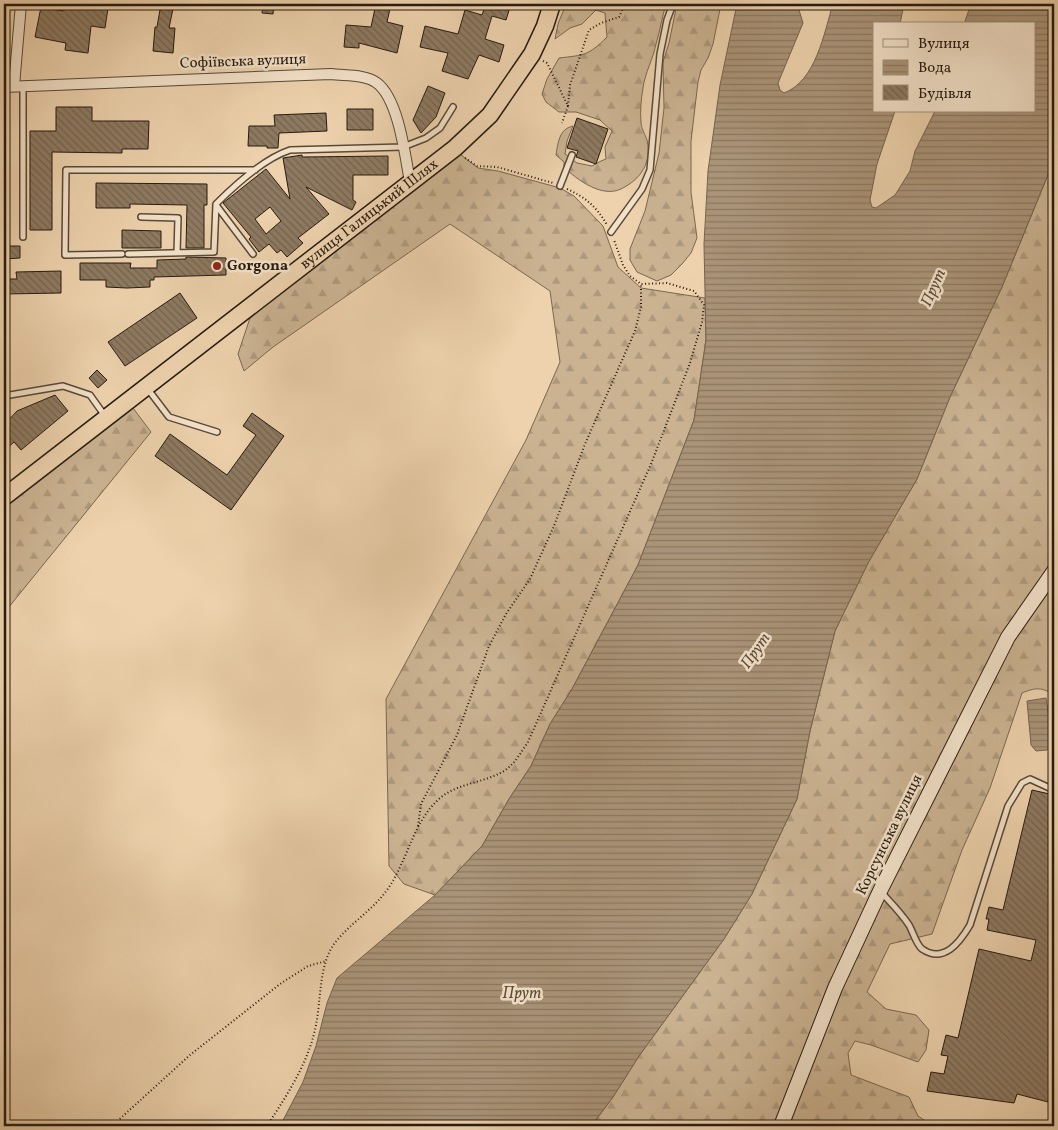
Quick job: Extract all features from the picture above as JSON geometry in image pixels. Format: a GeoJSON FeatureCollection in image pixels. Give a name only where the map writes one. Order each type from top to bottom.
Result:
{"type":"FeatureCollection","features":[{"type":"Feature","properties":{"kind":"highway","name":"вулиця Галицький Шлях"},"geometry":{"type":"LineString","coordinates":[[4,497],[455,148],[490,115],[532,54],[545,26],[552,4]]}},
{"type":"Feature","properties":{"kind":"main road","name":"Корсунська вулиця"},"geometry":{"type":"LineString","coordinates":[[781,1126],[835,988],[880,891],[1008,637],[1054,571]]}},
{"type":"Feature","properties":{"kind":"street"},"geometry":{"type":"LineString","coordinates":[[14,87],[21,4]]}},
{"type":"Feature","properties":{"kind":"street","name":"Софіївська вулиця"},"geometry":{"type":"LineString","coordinates":[[14,87],[331,74],[364,78],[377,83],[393,105],[410,182]]}},
{"type":"Feature","properties":{"kind":"lane"},"geometry":{"type":"LineString","coordinates":[[611,232],[642,189],[650,170],[660,54],[667,20],[673,4]]}},
{"type":"Feature","properties":{"kind":"lane"},"geometry":{"type":"LineString","coordinates":[[14,87],[23,237]]}},
{"type":"Feature","properties":{"kind":"lane"},"geometry":{"type":"LineString","coordinates":[[256,170],[66,170],[65,255],[214,252],[216,204],[237,184],[279,154],[290,150],[403,147],[426,138],[440,128],[453,107]]}},
{"type":"Feature","properties":{"kind":"lane"},"geometry":{"type":"LineString","coordinates":[[560,186],[572,155]]}},
{"type":"Feature","properties":{"kind":"lane"},"geometry":{"type":"LineString","coordinates":[[216,204],[253,254]]}},
{"type":"Feature","properties":{"kind":"lane"},"geometry":{"type":"LineString","coordinates":[[141,217],[178,218],[176,253]]}},
{"type":"Feature","properties":{"kind":"lane"},"geometry":{"type":"LineString","coordinates":[[4,396],[63,386],[90,395],[107,418]]}},
{"type":"Feature","properties":{"kind":"lane"},"geometry":{"type":"LineString","coordinates":[[146,388],[169,417],[217,432]]}},
{"type":"Feature","properties":{"kind":"lane"},"geometry":{"type":"LineString","coordinates":[[880,891],[909,926],[920,948],[933,954],[951,950],[962,939],[970,925],[1012,798],[1022,784],[1030,779],[1054,790]]}},
{"type":"Feature","properties":{"kind":"path"},"geometry":{"type":"LineString","coordinates":[[562,123],[568,106],[570,85],[589,30],[601,23],[619,17],[625,4]]}},
{"type":"Feature","properties":{"kind":"path"},"geometry":{"type":"LineString","coordinates":[[532,54],[547,63],[568,106]]}},
{"type":"Feature","properties":{"kind":"path"},"geometry":{"type":"LineString","coordinates":[[266,1126],[289,1092],[307,1053],[316,1026],[326,961],[333,946],[387,891],[400,869],[426,812],[441,797],[464,785],[505,770],[516,760],[524,748],[651,464],[690,363],[702,322],[704,305],[694,291],[684,286],[667,283],[641,284],[630,276],[623,265],[611,232],[602,216],[580,194],[560,186],[497,168],[477,166],[462,156],[455,148]]}},
{"type":"Feature","properties":{"kind":"path"},"geometry":{"type":"LineString","coordinates":[[418,827],[421,804],[457,735],[489,646],[506,614],[530,579],[554,526],[585,444],[636,331],[641,308],[641,284]]}},
{"type":"Feature","properties":{"kind":"path"},"geometry":{"type":"LineString","coordinates":[[112,1126],[190,1055],[280,984],[308,966],[326,961]]}},
{"type":"Feature","properties":{"kind":"green space"},"geometry":{"type":"Polygon","coordinates":[[[566,4],[666,4],[655,50],[645,77],[642,96],[641,124],[647,140],[648,156],[639,175],[628,185],[614,191],[598,189],[583,182],[564,167],[564,162],[556,155],[562,133],[573,126],[567,141],[565,154],[577,163],[592,166],[606,159],[605,147],[612,131],[600,120],[576,112],[559,112],[546,102],[542,94],[547,79],[559,58],[585,54],[607,37],[605,13],[596,10],[582,24],[570,28],[555,39],[558,24],[566,4]]]}},
{"type":"Feature","properties":{"kind":"green space"},"geometry":{"type":"Polygon","coordinates":[[[677,4],[721,4],[713,44],[701,70],[698,82],[691,141],[691,192],[697,238],[691,253],[682,264],[671,275],[657,281],[637,272],[630,260],[630,249],[645,211],[659,153],[664,108],[663,62],[677,4]]]}},
{"type":"Feature","properties":{"kind":"green space"},"geometry":{"type":"Polygon","coordinates":[[[456,151],[478,168],[498,171],[560,188],[574,196],[603,226],[618,267],[641,288],[705,298],[706,340],[694,420],[638,565],[572,689],[550,724],[531,766],[509,799],[482,846],[435,895],[404,884],[389,866],[386,699],[526,440],[560,362],[550,291],[450,224],[273,347],[244,371],[238,354],[250,318],[456,151]]]}},
{"type":"Feature","properties":{"kind":"green space"},"geometry":{"type":"Polygon","coordinates":[[[1054,160],[1054,696],[1042,689],[1022,693],[990,788],[962,850],[932,934],[890,944],[867,992],[886,1009],[916,1015],[929,1030],[926,1050],[918,1062],[855,1041],[848,1053],[851,1075],[909,1097],[918,1116],[933,1126],[596,1126],[593,1124],[639,1056],[724,939],[752,894],[797,799],[810,731],[835,631],[868,563],[917,479],[950,397],[1002,287],[1054,160]]]}},
{"type":"Feature","properties":{"kind":"green space"},"geometry":{"type":"Polygon","coordinates":[[[133,408],[151,432],[4,613],[4,503],[133,408]]]}},
{"type":"Feature","properties":{"kind":"water","name":"Прут"},"geometry":{"type":"Polygon","coordinates":[[[737,4],[795,4],[799,10],[803,23],[778,83],[780,90],[784,93],[795,87],[811,67],[822,42],[833,4],[904,4],[900,22],[873,22],[873,112],[895,112],[877,164],[870,200],[872,207],[876,208],[895,195],[910,171],[915,151],[934,112],[1036,112],[1036,22],[965,22],[971,4],[1054,4],[1054,160],[1002,287],[950,397],[917,479],[868,563],[835,631],[810,731],[797,799],[752,894],[724,939],[591,1126],[280,1126],[303,1082],[316,1046],[327,1003],[337,978],[435,895],[482,846],[509,799],[531,766],[550,724],[572,689],[638,565],[694,420],[706,340],[704,244],[708,171],[720,85],[737,4]]]}},
{"type":"Feature","properties":{"kind":"water"},"geometry":{"type":"Polygon","coordinates":[[[1046,698],[1053,745],[1047,750],[1036,751],[1031,745],[1027,701],[1046,698]]]}},
{"type":"Feature","properties":{"kind":"building"},"geometry":{"type":"Polygon","coordinates":[[[64,4],[108,8],[105,28],[91,26],[88,53],[65,50],[66,43],[35,37],[41,7],[63,11],[64,4]]]}},
{"type":"Feature","properties":{"kind":"building"},"geometry":{"type":"Polygon","coordinates":[[[161,4],[174,4],[169,28],[175,28],[173,53],[153,51],[155,27],[157,27],[161,4]]]}},
{"type":"Feature","properties":{"kind":"building"},"geometry":{"type":"Polygon","coordinates":[[[263,4],[274,4],[273,14],[262,13],[263,4]]]}},
{"type":"Feature","properties":{"kind":"building"},"geometry":{"type":"Polygon","coordinates":[[[376,4],[391,4],[387,22],[403,26],[397,53],[359,43],[359,48],[344,47],[346,25],[371,27],[376,4]]]}},
{"type":"Feature","properties":{"kind":"building"},"geometry":{"type":"Polygon","coordinates":[[[486,4],[498,6],[499,4],[511,4],[506,20],[492,16],[485,39],[504,45],[499,62],[479,55],[468,79],[442,71],[448,53],[420,47],[425,26],[458,34],[465,10],[482,15],[486,4]]]}},
{"type":"Feature","properties":{"kind":"building"},"geometry":{"type":"Polygon","coordinates":[[[428,86],[445,93],[436,117],[421,133],[413,120],[428,86]]]}},
{"type":"Feature","properties":{"kind":"building"},"geometry":{"type":"Polygon","coordinates":[[[56,107],[92,107],[92,121],[149,121],[148,149],[122,149],[122,153],[52,152],[52,230],[30,230],[30,131],[56,131],[56,107]]]}},
{"type":"Feature","properties":{"kind":"building"},"geometry":{"type":"Polygon","coordinates":[[[347,109],[373,109],[373,130],[347,130],[347,109]]]}},
{"type":"Feature","properties":{"kind":"building"},"geometry":{"type":"Polygon","coordinates":[[[326,113],[327,131],[279,133],[278,148],[248,146],[249,126],[275,126],[274,115],[326,113]]]}},
{"type":"Feature","properties":{"kind":"building"},"geometry":{"type":"Polygon","coordinates":[[[577,118],[608,129],[596,164],[576,157],[578,151],[567,148],[577,118]]]}},
{"type":"Feature","properties":{"kind":"building"},"geometry":{"type":"Polygon","coordinates":[[[302,155],[302,157],[388,156],[388,175],[353,175],[353,200],[356,202],[352,210],[306,187],[329,214],[298,238],[303,243],[287,257],[281,250],[277,253],[269,244],[259,252],[249,239],[251,237],[223,203],[266,169],[290,199],[283,158],[302,155]],[[270,207],[255,219],[266,234],[281,221],[270,207]]]}},
{"type":"Feature","properties":{"kind":"building"},"geometry":{"type":"Polygon","coordinates":[[[96,183],[207,184],[207,205],[204,205],[204,248],[186,248],[187,205],[130,204],[130,208],[96,208],[96,183]]]}},
{"type":"Feature","properties":{"kind":"building"},"geometry":{"type":"Polygon","coordinates":[[[122,230],[161,231],[161,248],[122,248],[122,230]]]}},
{"type":"Feature","properties":{"kind":"building"},"geometry":{"type":"Polygon","coordinates":[[[4,246],[20,246],[20,258],[4,259],[4,246]]]}},
{"type":"Feature","properties":{"kind":"building"},"geometry":{"type":"Polygon","coordinates":[[[186,257],[226,258],[226,275],[154,277],[154,280],[150,280],[150,287],[127,288],[106,287],[106,280],[80,280],[80,263],[131,263],[130,268],[157,268],[157,260],[186,259],[186,257]]]}},
{"type":"Feature","properties":{"kind":"building"},"geometry":{"type":"Polygon","coordinates":[[[61,271],[61,293],[4,294],[4,279],[17,279],[16,272],[61,271]]]}},
{"type":"Feature","properties":{"kind":"building"},"geometry":{"type":"Polygon","coordinates":[[[180,293],[197,318],[125,366],[108,342],[180,293]]]}},
{"type":"Feature","properties":{"kind":"building"},"geometry":{"type":"Polygon","coordinates":[[[97,370],[107,380],[98,388],[89,378],[97,370]]]}},
{"type":"Feature","properties":{"kind":"building"},"geometry":{"type":"Polygon","coordinates":[[[55,395],[68,411],[21,450],[14,442],[4,451],[4,425],[17,411],[55,395]]]}},
{"type":"Feature","properties":{"kind":"building"},"geometry":{"type":"Polygon","coordinates":[[[252,413],[284,436],[231,510],[155,456],[170,434],[227,475],[256,435],[243,426],[252,413]]]}},
{"type":"Feature","properties":{"kind":"building"},"geometry":{"type":"Polygon","coordinates":[[[1032,790],[1054,795],[1054,960],[1050,978],[1054,979],[1054,1095],[1052,1103],[1017,1094],[1014,1103],[927,1091],[931,1072],[944,1074],[948,1056],[941,1055],[946,1035],[958,1038],[979,949],[1031,961],[1036,940],[987,930],[989,919],[986,919],[989,907],[1003,910],[1032,790]]]}},
{"type":"Feature","properties":{"kind":"place","name":"Gorgona"},"geometry":{"type":"Point","coordinates":[217,266]}}]}
